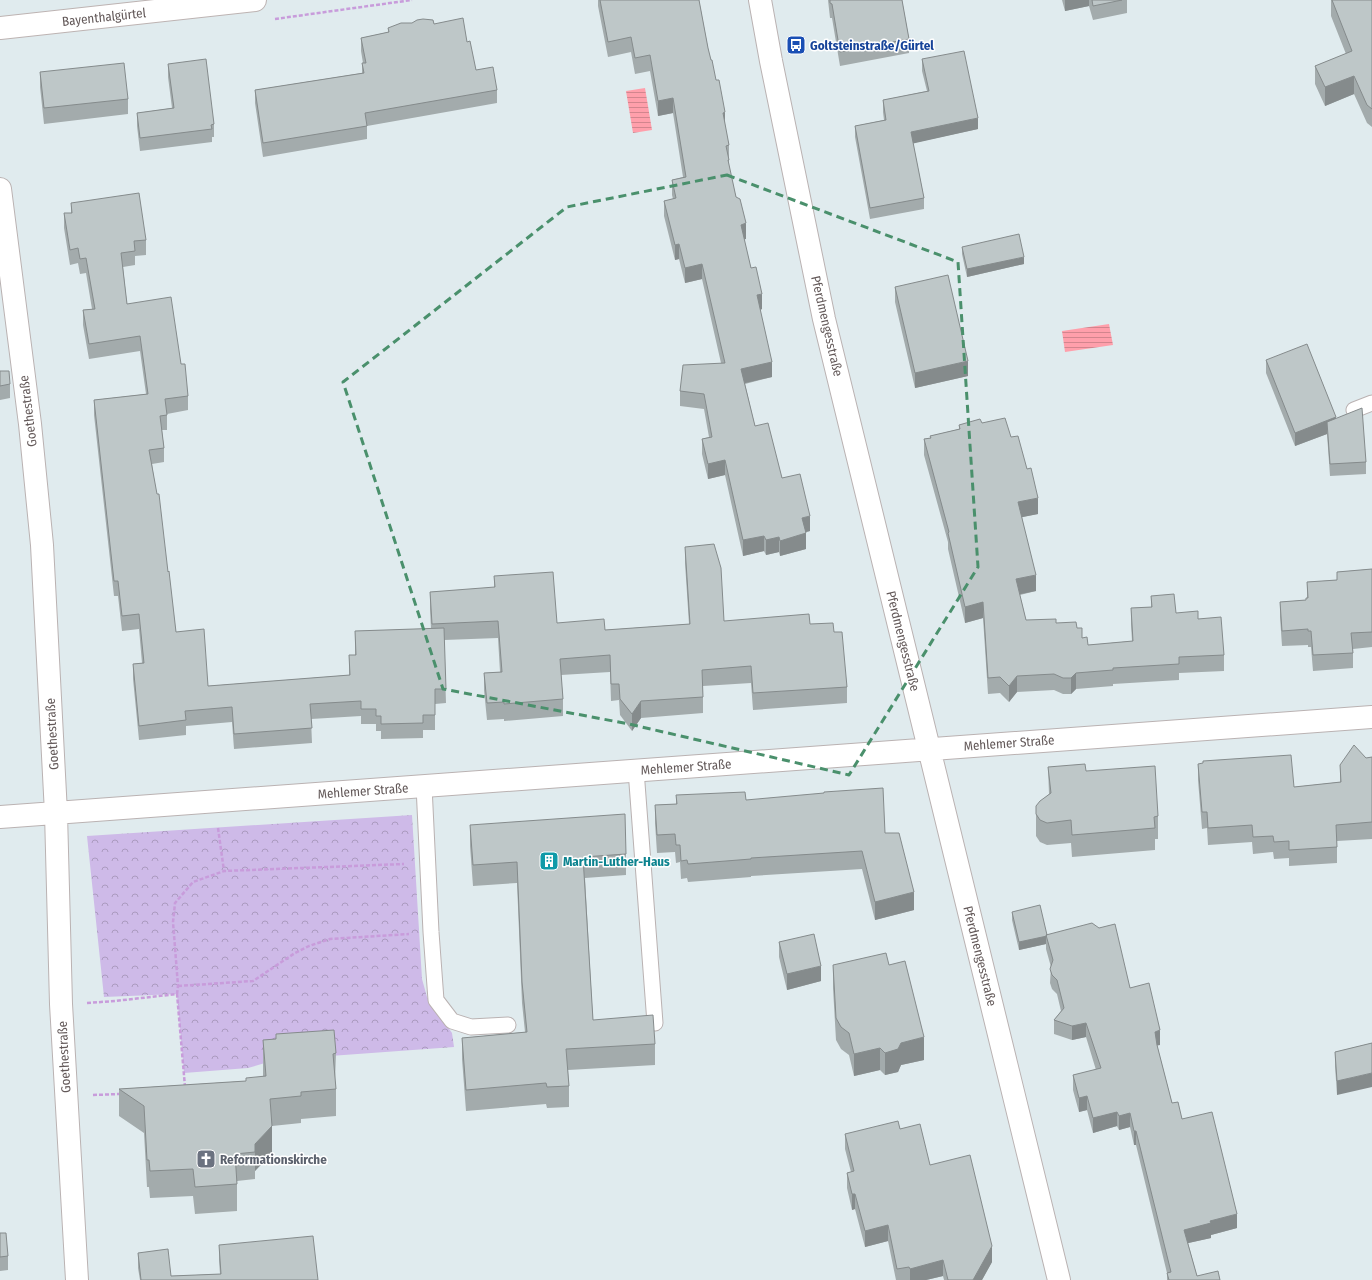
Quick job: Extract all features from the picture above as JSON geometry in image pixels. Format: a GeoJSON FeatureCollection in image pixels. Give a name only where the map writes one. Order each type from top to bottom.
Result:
{"type":"FeatureCollection","features":[{"type":"Feature","properties":{"kind":"street","name":"Bayenthalgürtel"},"geometry":{"type":"LineString","coordinates":[[0,28],[256,0]]}},
{"type":"Feature","properties":{"kind":"street","name":"Pferdmengesstraße"},"geometry":{"type":"LineString","coordinates":[[760,0],[771,61],[824,319],[1059,1280]]}},
{"type":"Feature","properties":{"kind":"street","name":"Goethestraße"},"geometry":{"type":"LineString","coordinates":[[0,189],[30,424],[42,545],[56,813],[61,1004],[77,1280]]}},
{"type":"Feature","properties":{"kind":"street","name":"Mehlemer Straße"},"geometry":{"type":"LineString","coordinates":[[0,817],[1372,717]]}},
{"type":"Feature","properties":{"kind":"lane"},"geometry":{"type":"LineString","coordinates":[[1354,410],[1372,403]]}},
{"type":"Feature","properties":{"kind":"lane"},"geometry":{"type":"LineString","coordinates":[[636,770],[655,1023]]}},
{"type":"Feature","properties":{"kind":"lane"},"geometry":{"type":"LineString","coordinates":[[424,786],[436,1000],[452,1021],[471,1027],[508,1025]]}},
{"type":"Feature","properties":{"kind":"path"},"geometry":{"type":"LineString","coordinates":[[215,801],[224,872]]}},
{"type":"Feature","properties":{"kind":"path"},"geometry":{"type":"LineString","coordinates":[[178,1088],[186,1087],[177,994],[178,986],[173,922],[175,903],[193,882],[224,872],[428,864]]}},
{"type":"Feature","properties":{"kind":"path"},"geometry":{"type":"LineString","coordinates":[[178,986],[253,981],[295,952],[330,939],[431,932]]}},
{"type":"Feature","properties":{"kind":"path"},"geometry":{"type":"LineString","coordinates":[[61,1004],[115,1001],[177,994]]}},
{"type":"Feature","properties":{"kind":"path"},"geometry":{"type":"LineString","coordinates":[[66,1097],[122,1094]]}},
{"type":"Feature","properties":{"kind":"highlighted area"},"geometry":{"type":"Polygon","coordinates":[[[727,175],[958,262],[978,567],[849,775],[629,724],[443,689],[343,382],[567,207],[727,175]]]}},
{"type":"Feature","properties":{"kind":"green space"},"geometry":{"type":"Polygon","coordinates":[[[412,815],[422,979],[427,997],[452,1033],[454,1047],[275,1060],[248,1068],[184,1073],[177,994],[104,997],[87,836],[412,815]]]}},
{"type":"Feature","properties":{"kind":"shaded area"},"geometry":{"type":"Polygon","coordinates":[[[645,88],[652,130],[633,133],[626,91],[645,88]]]}},
{"type":"Feature","properties":{"kind":"shaded area"},"geometry":{"type":"Polygon","coordinates":[[[1109,324],[1113,345],[1065,352],[1062,331],[1109,324]]]}},
{"type":"Feature","properties":{"kind":"building"},"geometry":{"type":"Polygon","coordinates":[[[600,0],[699,0],[716,80],[719,80],[729,145],[726,146],[728,160],[736,197],[740,199],[746,223],[741,225],[751,268],[756,267],[762,294],[757,295],[772,362],[741,369],[755,426],[768,423],[782,478],[800,474],[810,516],[802,518],[806,533],[780,541],[779,537],[766,540],[764,536],[743,540],[725,460],[708,464],[702,439],[712,437],[704,394],[680,391],[683,365],[725,363],[702,264],[685,268],[679,244],[675,245],[664,201],[676,198],[672,180],[686,177],[673,98],[658,101],[650,55],[635,58],[631,37],[608,42],[600,0]]]}},
{"type":"Feature","properties":{"kind":"building"},"geometry":{"type":"Polygon","coordinates":[[[830,0],[902,0],[909,39],[840,52],[832,4],[830,3],[830,0]]]}},
{"type":"Feature","properties":{"kind":"building"},"geometry":{"type":"Polygon","coordinates":[[[1092,0],[1122,0],[1093,6],[1092,0]]]}},
{"type":"Feature","properties":{"kind":"building"},"geometry":{"type":"Polygon","coordinates":[[[1332,0],[1372,0],[1372,109],[1367,105],[1354,76],[1325,87],[1315,66],[1352,51],[1332,0]]]}},
{"type":"Feature","properties":{"kind":"building"},"geometry":{"type":"Polygon","coordinates":[[[463,18],[467,42],[470,41],[476,70],[493,67],[497,90],[365,113],[367,126],[263,143],[255,90],[364,73],[362,63],[366,63],[361,38],[389,32],[388,28],[401,23],[412,23],[423,19],[433,20],[434,24],[463,18]]]}},
{"type":"Feature","properties":{"kind":"building"},"geometry":{"type":"Polygon","coordinates":[[[964,51],[978,118],[911,132],[924,198],[870,208],[855,126],[886,120],[883,100],[929,91],[922,59],[964,51]]]}},
{"type":"Feature","properties":{"kind":"building"},"geometry":{"type":"Polygon","coordinates":[[[206,59],[214,124],[211,125],[212,129],[140,138],[137,113],[174,108],[168,64],[206,59]]]}},
{"type":"Feature","properties":{"kind":"building"},"geometry":{"type":"Polygon","coordinates":[[[124,63],[128,99],[44,108],[40,72],[124,63]]]}},
{"type":"Feature","properties":{"kind":"building"},"geometry":{"type":"Polygon","coordinates":[[[139,193],[146,240],[134,241],[135,251],[121,253],[127,304],[171,297],[181,364],[185,364],[188,396],[165,399],[167,415],[160,416],[164,448],[149,450],[157,494],[159,494],[176,632],[204,629],[208,686],[350,675],[349,655],[356,655],[355,631],[444,628],[446,689],[435,689],[435,715],[423,715],[423,723],[381,724],[381,716],[376,716],[376,709],[361,709],[361,701],[310,704],[312,728],[234,734],[232,707],[185,711],[186,720],[139,726],[133,664],[144,663],[139,614],[122,616],[118,581],[114,581],[94,400],[148,394],[140,336],[89,344],[83,310],[95,309],[86,258],[80,259],[78,248],[70,250],[64,213],[72,213],[71,203],[139,193]]]}},
{"type":"Feature","properties":{"kind":"building"},"geometry":{"type":"Polygon","coordinates":[[[1019,234],[1024,257],[967,269],[962,247],[1019,234]]]}},
{"type":"Feature","properties":{"kind":"building"},"geometry":{"type":"Polygon","coordinates":[[[948,275],[968,361],[915,373],[895,287],[948,275]]]}},
{"type":"Feature","properties":{"kind":"building"},"geometry":{"type":"Polygon","coordinates":[[[1307,344],[1336,417],[1295,433],[1266,360],[1307,344]]]}},
{"type":"Feature","properties":{"kind":"building"},"geometry":{"type":"Polygon","coordinates":[[[0,371],[9,371],[10,384],[0,386],[0,371]]]}},
{"type":"Feature","properties":{"kind":"building"},"geometry":{"type":"Polygon","coordinates":[[[1362,408],[1366,462],[1330,464],[1327,422],[1362,408]]]}},
{"type":"Feature","properties":{"kind":"building"},"geometry":{"type":"Polygon","coordinates":[[[1005,418],[1011,437],[1018,436],[1027,469],[1031,468],[1038,498],[1018,502],[1036,575],[1016,579],[1026,620],[1056,619],[1056,623],[1076,622],[1077,628],[1082,628],[1082,638],[1087,637],[1088,645],[1133,641],[1131,608],[1152,607],[1151,596],[1174,594],[1176,613],[1198,611],[1198,619],[1221,617],[1224,655],[1179,657],[1179,664],[1113,668],[1113,670],[1076,673],[1071,678],[1063,678],[1054,674],[1017,676],[1009,686],[1000,677],[988,678],[983,602],[965,607],[949,532],[924,439],[931,438],[930,436],[960,429],[959,425],[980,419],[982,423],[1005,418]]]}},
{"type":"Feature","properties":{"kind":"building"},"geometry":{"type":"Polygon","coordinates":[[[714,544],[721,568],[724,621],[809,614],[810,624],[833,623],[834,632],[842,632],[847,687],[753,693],[751,666],[702,670],[703,697],[641,701],[632,714],[620,699],[619,684],[611,684],[610,655],[560,659],[563,699],[504,704],[504,702],[487,703],[484,673],[502,672],[498,621],[432,624],[430,592],[495,587],[494,576],[553,572],[557,623],[604,619],[605,630],[690,624],[685,547],[714,544]]]}},
{"type":"Feature","properties":{"kind":"building"},"geometry":{"type":"Polygon","coordinates":[[[1372,569],[1372,632],[1351,633],[1353,653],[1313,655],[1311,631],[1308,631],[1308,629],[1282,631],[1280,602],[1306,600],[1306,598],[1308,598],[1307,582],[1337,580],[1337,572],[1372,569]]]}},
{"type":"Feature","properties":{"kind":"building"},"geometry":{"type":"Polygon","coordinates":[[[1354,745],[1366,758],[1372,757],[1372,822],[1336,825],[1337,847],[1289,850],[1289,841],[1274,842],[1273,836],[1253,837],[1252,825],[1208,828],[1207,812],[1202,812],[1198,764],[1203,763],[1203,761],[1291,755],[1294,787],[1341,782],[1340,765],[1354,745]]]}},
{"type":"Feature","properties":{"kind":"building"},"geometry":{"type":"Polygon","coordinates":[[[1085,764],[1086,771],[1155,766],[1158,816],[1154,817],[1155,828],[1072,835],[1071,820],[1047,823],[1040,820],[1036,814],[1036,806],[1051,793],[1048,767],[1085,764]]]}},
{"type":"Feature","properties":{"kind":"building"},"geometry":{"type":"Polygon","coordinates":[[[883,788],[885,833],[899,833],[914,892],[875,902],[862,851],[751,858],[688,864],[687,860],[681,861],[680,845],[676,845],[675,834],[657,835],[655,805],[677,804],[676,795],[745,792],[746,800],[883,788]]]}},
{"type":"Feature","properties":{"kind":"building"},"geometry":{"type":"Polygon","coordinates":[[[625,814],[626,854],[583,857],[593,1020],[653,1015],[655,1044],[566,1049],[569,1086],[547,1087],[546,1083],[466,1090],[462,1038],[527,1032],[522,982],[517,862],[473,865],[470,825],[625,814]]]}},
{"type":"Feature","properties":{"kind":"building"},"geometry":{"type":"Polygon","coordinates":[[[1040,905],[1047,936],[1019,942],[1012,912],[1040,905]]]}},
{"type":"Feature","properties":{"kind":"building"},"geometry":{"type":"Polygon","coordinates":[[[1092,923],[1099,928],[1115,924],[1130,988],[1149,983],[1160,1030],[1155,1032],[1157,1045],[1172,1103],[1178,1102],[1182,1119],[1212,1112],[1237,1214],[1184,1230],[1197,1276],[1218,1271],[1220,1280],[1169,1280],[1167,1273],[1171,1272],[1136,1131],[1134,1131],[1130,1113],[1119,1116],[1117,1112],[1093,1118],[1087,1096],[1079,1098],[1073,1075],[1101,1068],[1086,1023],[1072,1026],[1054,1020],[1064,1008],[1057,980],[1052,975],[1050,969],[1053,960],[1046,935],[1092,923]]]}},
{"type":"Feature","properties":{"kind":"building"},"geometry":{"type":"Polygon","coordinates":[[[814,934],[821,966],[787,974],[779,942],[814,934]]]}},
{"type":"Feature","properties":{"kind":"building"},"geometry":{"type":"Polygon","coordinates":[[[886,953],[889,965],[905,961],[924,1037],[901,1043],[898,1049],[885,1053],[880,1048],[854,1054],[849,1033],[841,1027],[836,1018],[833,965],[886,953]]]}},
{"type":"Feature","properties":{"kind":"building"},"geometry":{"type":"Polygon","coordinates":[[[334,1030],[336,1053],[333,1054],[336,1089],[301,1092],[301,1096],[270,1099],[272,1126],[255,1144],[255,1152],[235,1154],[237,1184],[195,1187],[193,1169],[150,1171],[149,1160],[147,1160],[144,1106],[119,1089],[246,1081],[246,1078],[266,1076],[263,1040],[276,1039],[276,1034],[334,1030]]]}},
{"type":"Feature","properties":{"kind":"building"},"geometry":{"type":"Polygon","coordinates":[[[1372,1043],[1372,1073],[1337,1081],[1335,1052],[1372,1043]]]}},
{"type":"Feature","properties":{"kind":"building"},"geometry":{"type":"Polygon","coordinates":[[[898,1121],[900,1129],[920,1124],[930,1165],[970,1155],[992,1246],[973,1280],[948,1280],[943,1260],[910,1269],[909,1267],[897,1269],[888,1225],[865,1231],[855,1194],[852,1194],[847,1173],[854,1171],[845,1134],[898,1121]]]}},
{"type":"Feature","properties":{"kind":"building"},"geometry":{"type":"Polygon","coordinates":[[[0,1233],[6,1233],[8,1256],[0,1257],[0,1233]]]}},
{"type":"Feature","properties":{"kind":"building"},"geometry":{"type":"Polygon","coordinates":[[[313,1236],[318,1280],[141,1280],[138,1253],[168,1249],[171,1276],[221,1274],[219,1245],[313,1236]]]}},
{"type":"Feature","properties":{"kind":"place","name":"Goltsteinstraße/Gürtel"},"geometry":{"type":"Point","coordinates":[796,45]}},
{"type":"Feature","properties":{"kind":"place","name":"Martin-Luther-Haus"},"geometry":{"type":"Point","coordinates":[549,861]}},
{"type":"Feature","properties":{"kind":"place","name":"Reformationskirche"},"geometry":{"type":"Point","coordinates":[206,1159]}}]}
